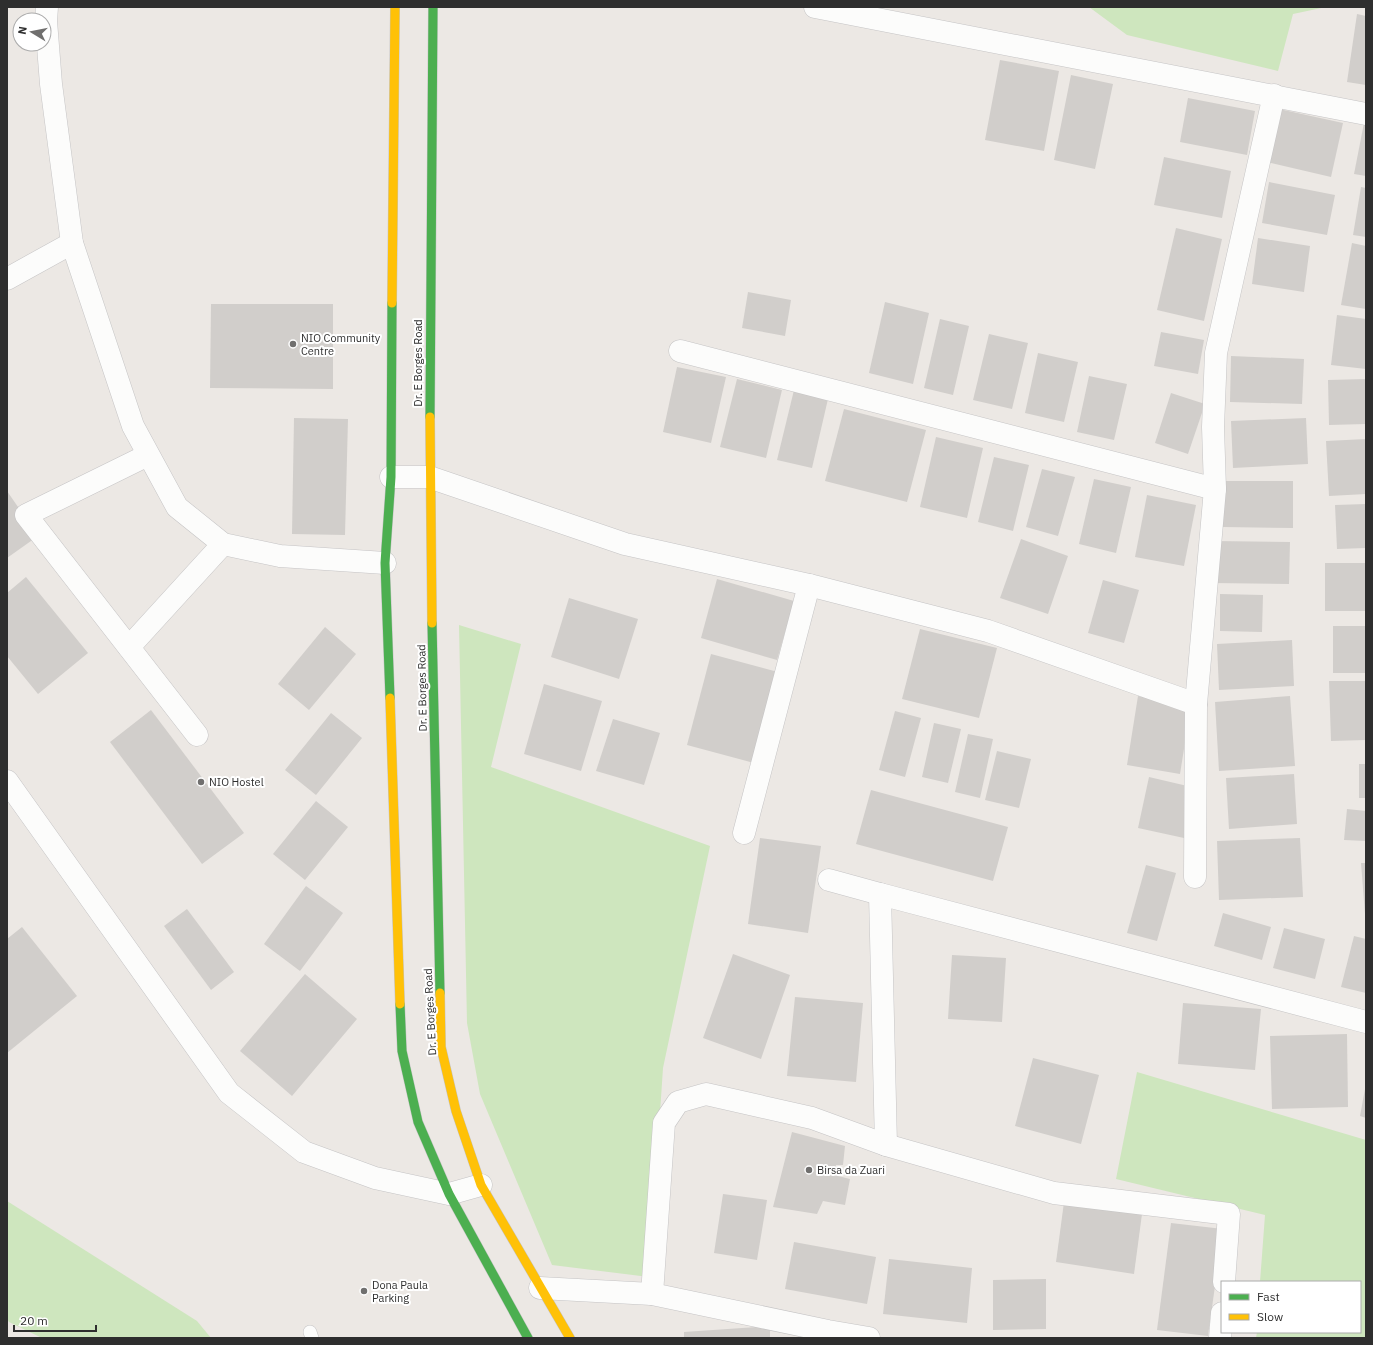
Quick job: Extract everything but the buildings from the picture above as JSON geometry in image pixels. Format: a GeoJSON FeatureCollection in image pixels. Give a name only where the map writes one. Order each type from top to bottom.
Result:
{"type":"FeatureCollection","features":[{"type":"Feature","properties":{"kind":"main road"},"geometry":{"type":"LineString","coordinates":[[395,7],[391,478],[385,563],[402,1051],[418,1122],[449,1194],[528,1338]]}},
{"type":"Feature","properties":{"kind":"main road","name":"Dr. E Borges Road"},"geometry":{"type":"LineString","coordinates":[[433,7],[429,477],[441,1047],[456,1111],[481,1184],[570,1338]]}},
{"type":"Feature","properties":{"kind":"street"},"geometry":{"type":"LineString","coordinates":[[47,7],[46,21],[51,84],[72,243],[133,426],[178,507],[223,544],[280,556],[385,563]]}},
{"type":"Feature","properties":{"kind":"street"},"geometry":{"type":"LineString","coordinates":[[815,7],[1366,114]]}},
{"type":"Feature","properties":{"kind":"street"},"geometry":{"type":"LineString","coordinates":[[1194,877],[1196,704],[1215,489],[1213,427],[1216,353],[1274,95]]}},
{"type":"Feature","properties":{"kind":"street"},"geometry":{"type":"LineString","coordinates":[[7,279],[72,243]]}},
{"type":"Feature","properties":{"kind":"street"},"geometry":{"type":"LineString","coordinates":[[680,351],[1215,489]]}},
{"type":"Feature","properties":{"kind":"street"},"geometry":{"type":"LineString","coordinates":[[148,455],[26,516],[197,735]]}},
{"type":"Feature","properties":{"kind":"street"},"geometry":{"type":"LineString","coordinates":[[391,478],[429,477],[625,544],[809,585],[988,631],[1196,704]]}},
{"type":"Feature","properties":{"kind":"street"},"geometry":{"type":"LineString","coordinates":[[129,647],[223,544]]}},
{"type":"Feature","properties":{"kind":"street"},"geometry":{"type":"LineString","coordinates":[[744,834],[809,585]]}},
{"type":"Feature","properties":{"kind":"street"},"geometry":{"type":"LineString","coordinates":[[7,781],[228,1093],[304,1152],[375,1178],[449,1194],[481,1184]]}},
{"type":"Feature","properties":{"kind":"street"},"geometry":{"type":"LineString","coordinates":[[829,880],[1366,1022]]}},
{"type":"Feature","properties":{"kind":"street"},"geometry":{"type":"LineString","coordinates":[[880,894],[886,1145]]}},
{"type":"Feature","properties":{"kind":"street"},"geometry":{"type":"LineString","coordinates":[[652,1294],[664,1123],[678,1102],[706,1094],[812,1118],[886,1145],[1054,1193],[1229,1214],[1224,1281]]}},
{"type":"Feature","properties":{"kind":"street"},"geometry":{"type":"LineString","coordinates":[[540,1288],[652,1294],[828,1332],[869,1338]]}},
{"type":"Feature","properties":{"kind":"street"},"geometry":{"type":"LineString","coordinates":[[1220,1338],[1221,1326]]}},
{"type":"Feature","properties":{"kind":"green space"},"geometry":{"type":"Polygon","coordinates":[[[1089,7],[1326,7],[1293,14],[1278,71],[1127,35],[1089,7]]]}},
{"type":"Feature","properties":{"kind":"green space"},"geometry":{"type":"Polygon","coordinates":[[[459,625],[521,644],[491,767],[710,846],[663,1068],[649,1277],[552,1265],[480,1094],[467,1023],[459,625]]]}},
{"type":"Feature","properties":{"kind":"green space"},"geometry":{"type":"Polygon","coordinates":[[[1137,1072],[1366,1140],[1366,1338],[1256,1338],[1257,1333],[1361,1333],[1361,1281],[1260,1281],[1265,1215],[1116,1179],[1137,1072]]]}},
{"type":"Feature","properties":{"kind":"green space"},"geometry":{"type":"Polygon","coordinates":[[[7,1201],[197,1321],[211,1338],[42,1338],[9,1322],[7,1319],[7,1201]]]}},
{"type":"Feature","properties":{"kind":"traffic: fast"},"geometry":{"type":"LineString","coordinates":[[430,417],[433,7]]}},
{"type":"Feature","properties":{"kind":"traffic: fast"},"geometry":{"type":"LineString","coordinates":[[390,698],[385,563],[391,477],[392,303]]}},
{"type":"Feature","properties":{"kind":"traffic: fast"},"geometry":{"type":"LineString","coordinates":[[432,623],[440,993]]}},
{"type":"Feature","properties":{"kind":"traffic: fast"},"geometry":{"type":"LineString","coordinates":[[400,1004],[402,1051],[418,1122],[449,1194],[528,1338]]}},
{"type":"Feature","properties":{"kind":"traffic: slow"},"geometry":{"type":"LineString","coordinates":[[392,303],[395,7]]}},
{"type":"Feature","properties":{"kind":"traffic: slow"},"geometry":{"type":"LineString","coordinates":[[430,417],[432,623]]}},
{"type":"Feature","properties":{"kind":"traffic: slow"},"geometry":{"type":"LineString","coordinates":[[390,698],[400,1004]]}},
{"type":"Feature","properties":{"kind":"traffic: slow"},"geometry":{"type":"LineString","coordinates":[[440,993],[441,1047],[456,1111],[481,1185],[570,1338]]}},
{"type":"Feature","properties":{"kind":"place","name":"NIO Community Centre"},"geometry":{"type":"Point","coordinates":[293,344]}},
{"type":"Feature","properties":{"kind":"place","name":"NIO Hostel"},"geometry":{"type":"Point","coordinates":[201,782]}},
{"type":"Feature","properties":{"kind":"place","name":"Birsa da Zuari"},"geometry":{"type":"Point","coordinates":[809,1170]}},
{"type":"Feature","properties":{"kind":"place","name":"Dona Paula Parking"},"geometry":{"type":"Point","coordinates":[364,1291]}}]}
